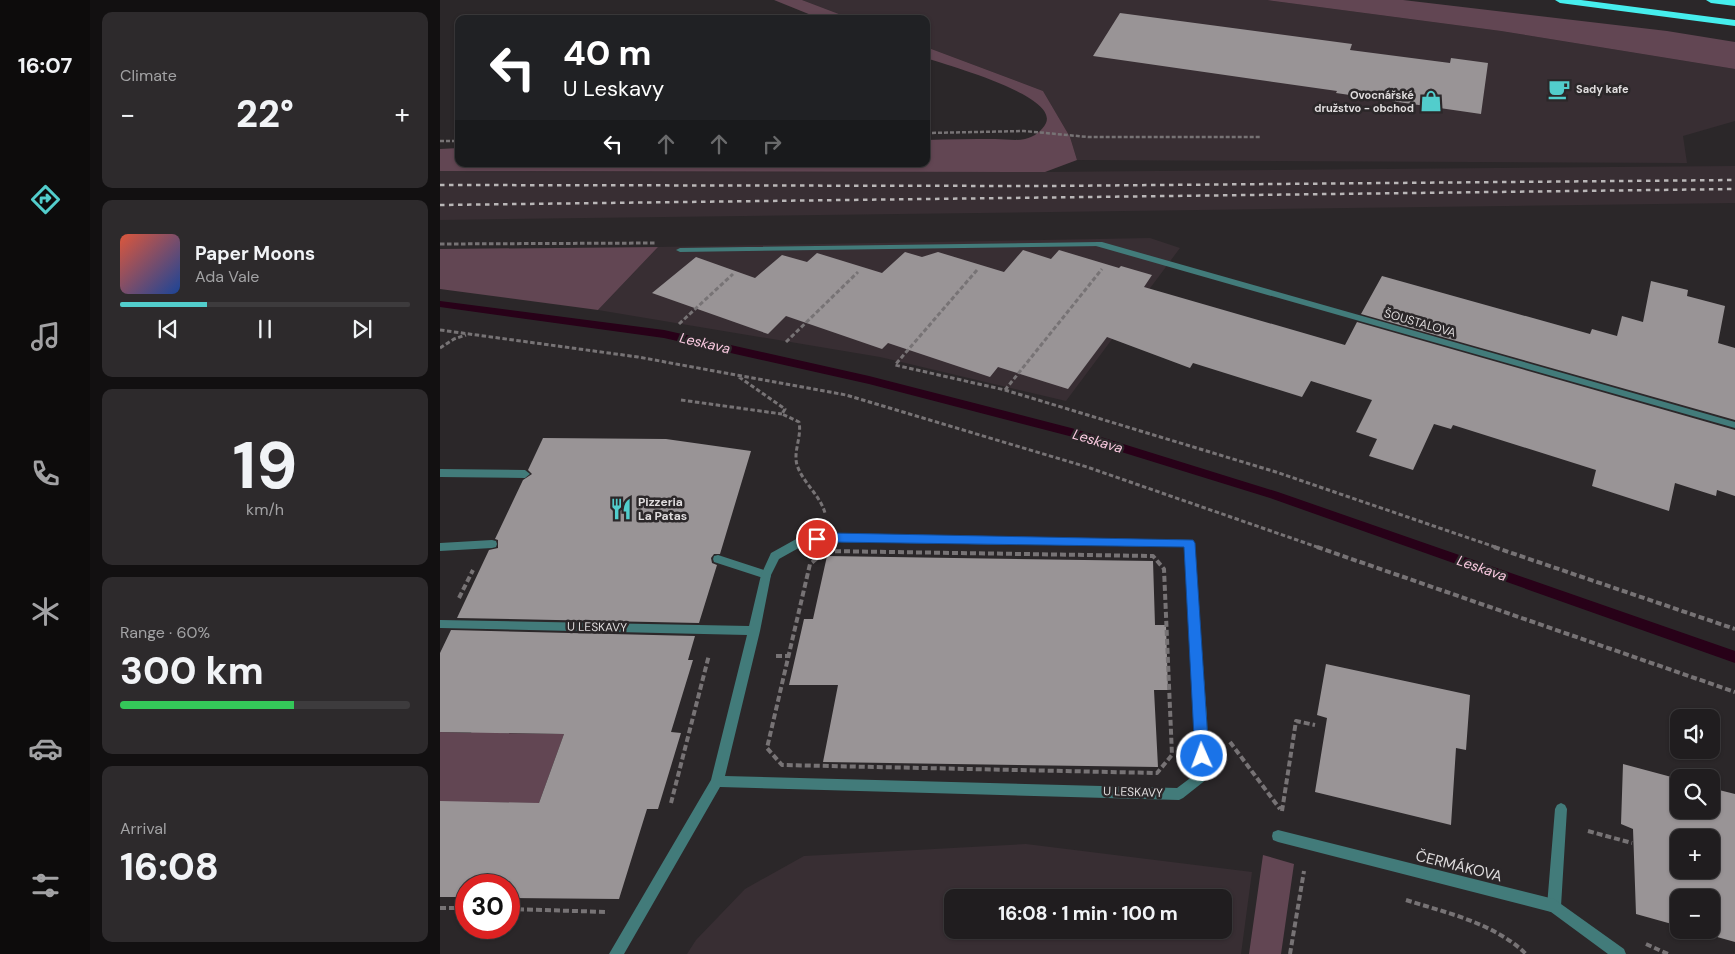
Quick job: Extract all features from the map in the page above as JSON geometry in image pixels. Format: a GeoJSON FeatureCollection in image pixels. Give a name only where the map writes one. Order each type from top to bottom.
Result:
{"type":"FeatureCollection","features":[{"type":"Feature","properties":{"kind":"highway"},"geometry":{"type":"LineString","coordinates":[[1560,0],[1735,23]]}},
{"type":"Feature","properties":{"kind":"highway"},"geometry":{"type":"LineString","coordinates":[[1712,0],[1735,3]]}},
{"type":"Feature","properties":{"kind":"street","name":"ŠOUSTALOVA"},"geometry":{"type":"LineString","coordinates":[[680,250],[1099,244],[1735,425]]}},
{"type":"Feature","properties":{"kind":"street"},"geometry":{"type":"LineString","coordinates":[[440,473],[526,474]]}},
{"type":"Feature","properties":{"kind":"street","name":"U LESKAVY"},"geometry":{"type":"LineString","coordinates":[[616,954],[717,781],[766,575],[775,556],[802,541],[832,538],[1189,543],[1201,719],[1202,775],[1179,794],[717,781]]}},
{"type":"Feature","properties":{"kind":"street"},"geometry":{"type":"LineString","coordinates":[[440,547],[492,544]]}},
{"type":"Feature","properties":{"kind":"street"},"geometry":{"type":"LineString","coordinates":[[718,559],[766,575]]}},
{"type":"Feature","properties":{"kind":"street","name":"U LESKAVY"},"geometry":{"type":"LineString","coordinates":[[444,624],[754,631]]}},
{"type":"Feature","properties":{"kind":"street"},"geometry":{"type":"LineString","coordinates":[[1554,906],[1561,809]]}},
{"type":"Feature","properties":{"kind":"street","name":"ČERMÁKOVA"},"geometry":{"type":"LineString","coordinates":[[1278,836],[1554,906],[1619,954]]}},
{"type":"Feature","properties":{"kind":"path"},"geometry":{"type":"LineString","coordinates":[[930,133],[1024,131],[1088,138],[1261,138]]}},
{"type":"Feature","properties":{"kind":"path"},"geometry":{"type":"LineString","coordinates":[[440,142],[455,141]]}},
{"type":"Feature","properties":{"kind":"path"},"geometry":{"type":"LineString","coordinates":[[999,246],[895,364],[1005,390],[1276,472],[1735,629]]}},
{"type":"Feature","properties":{"kind":"path"},"geometry":{"type":"LineString","coordinates":[[786,342],[883,247]]}},
{"type":"Feature","properties":{"kind":"path"},"geometry":{"type":"LineString","coordinates":[[679,324],[762,248]]}},
{"type":"Feature","properties":{"kind":"path"},"geometry":{"type":"LineString","coordinates":[[1005,390],[1118,250]]}},
{"type":"Feature","properties":{"kind":"path"},"geometry":{"type":"LineString","coordinates":[[440,330],[638,357],[846,395],[1087,467],[1735,692]]}},
{"type":"Feature","properties":{"kind":"path"},"geometry":{"type":"LineString","coordinates":[[440,348],[454,339],[469,334]]}},
{"type":"Feature","properties":{"kind":"path"},"geometry":{"type":"LineString","coordinates":[[736,375],[785,409],[782,414]]}},
{"type":"Feature","properties":{"kind":"path"},"geometry":{"type":"LineString","coordinates":[[681,400],[782,414],[799,422],[802,432],[796,454],[798,468],[823,506],[832,538],[830,551]]}},
{"type":"Feature","properties":{"kind":"path"},"geometry":{"type":"LineString","coordinates":[[826,551],[830,551],[1153,556],[1164,569],[1172,755],[1157,773],[782,765],[766,748],[810,564],[826,551]]}},
{"type":"Feature","properties":{"kind":"path"},"geometry":{"type":"LineString","coordinates":[[444,624],[475,565]]}},
{"type":"Feature","properties":{"kind":"path"},"geometry":{"type":"LineString","coordinates":[[670,807],[710,655],[700,655]]}},
{"type":"Feature","properties":{"kind":"path"},"geometry":{"type":"LineString","coordinates":[[1170,717],[1201,719],[1234,746],[1282,811],[1291,814]]}},
{"type":"Feature","properties":{"kind":"path"},"geometry":{"type":"LineString","coordinates":[[1278,836],[1296,721],[1315,725]]}},
{"type":"Feature","properties":{"kind":"path"},"geometry":{"type":"LineString","coordinates":[[1290,954],[1308,845]]}},
{"type":"Feature","properties":{"kind":"path"},"geometry":{"type":"LineString","coordinates":[[1304,870],[1314,872]]}},
{"type":"Feature","properties":{"kind":"path"},"geometry":{"type":"LineString","coordinates":[[1397,897],[1470,921],[1519,946],[1526,954]]}},
{"type":"Feature","properties":{"kind":"path"},"geometry":{"type":"LineString","coordinates":[[440,908],[455,908]]}},
{"type":"Feature","properties":{"kind":"path"},"geometry":{"type":"LineString","coordinates":[[520,909],[616,912]]}},
{"type":"Feature","properties":{"kind":"path"},"geometry":{"type":"LineString","coordinates":[[1638,940],[1668,954]]}},
{"type":"Feature","properties":{"kind":"shaded area"},"geometry":{"type":"Polygon","coordinates":[[[774,0],[802,0],[841,15],[811,15],[774,0]]]}},
{"type":"Feature","properties":{"kind":"shaded area"},"geometry":{"type":"Polygon","coordinates":[[[802,0],[1267,0],[1501,31],[1735,69],[1735,121],[1683,136],[1687,163],[1077,160],[1070,137],[1043,91],[930,49],[930,15],[841,15],[802,0]]]}},
{"type":"Feature","properties":{"kind":"shaded area"},"geometry":{"type":"Polygon","coordinates":[[[1267,0],[1403,0],[1667,31],[1735,42],[1735,69],[1501,31],[1267,0]]]}},
{"type":"Feature","properties":{"kind":"shaded area"},"geometry":{"type":"Polygon","coordinates":[[[930,49],[1043,91],[1070,137],[1077,160],[1045,172],[440,171],[440,149],[455,148],[455,167],[930,167],[930,140],[1022,140],[1040,131],[1046,123],[1045,112],[1035,102],[1019,92],[976,74],[930,59],[930,49]]]}},
{"type":"Feature","properties":{"kind":"shaded area"},"geometry":{"type":"Polygon","coordinates":[[[1735,166],[1735,203],[440,220],[440,171],[1045,172],[1735,166]]]}},
{"type":"Feature","properties":{"kind":"shaded area"},"geometry":{"type":"Polygon","coordinates":[[[1150,238],[1180,248],[1066,401],[880,357],[598,310],[658,247],[1150,238]]]}},
{"type":"Feature","properties":{"kind":"shaded area"},"geometry":{"type":"Polygon","coordinates":[[[658,247],[598,310],[440,289],[440,249],[658,247]]]}},
{"type":"Feature","properties":{"kind":"shaded area"},"geometry":{"type":"Polygon","coordinates":[[[532,655],[500,733],[564,734],[539,803],[440,802],[440,732],[471,733],[504,656],[532,655]]]}},
{"type":"Feature","properties":{"kind":"shaded area"},"geometry":{"type":"Polygon","coordinates":[[[1026,844],[1252,872],[1241,954],[687,954],[696,940],[745,889],[804,856],[1026,844]]]}},
{"type":"Feature","properties":{"kind":"shaded area"},"geometry":{"type":"Polygon","coordinates":[[[1263,855],[1294,864],[1281,954],[1249,954],[1263,855]]]}},
{"type":"Feature","properties":{"kind":"building"},"geometry":{"type":"Polygon","coordinates":[[[1120,13],[1352,44],[1350,50],[1450,63],[1451,58],[1488,63],[1481,114],[1093,56],[1120,13]]]}},
{"type":"Feature","properties":{"kind":"building"},"geometry":{"type":"Polygon","coordinates":[[[1023,250],[1051,259],[1059,250],[1119,268],[1121,266],[1152,275],[1144,287],[1345,345],[1357,322],[1735,430],[1735,496],[1717,490],[1716,496],[1675,483],[1669,511],[1592,486],[1596,470],[1453,425],[1451,429],[1434,424],[1413,470],[1369,456],[1377,439],[1356,432],[1372,400],[1311,381],[1302,397],[1193,363],[1190,368],[1107,337],[1068,389],[998,367],[990,377],[888,343],[882,349],[786,316],[768,334],[652,293],[696,257],[755,278],[782,255],[807,262],[817,253],[882,273],[905,252],[922,257],[938,252],[1004,272],[1023,250]]]}},
{"type":"Feature","properties":{"kind":"building"},"geometry":{"type":"Polygon","coordinates":[[[1382,276],[1590,334],[1592,329],[1617,336],[1622,316],[1643,322],[1651,281],[1688,290],[1687,296],[1725,306],[1718,343],[1735,348],[1735,420],[1361,314],[1382,276]]]}},
{"type":"Feature","properties":{"kind":"building","name":"Pizzeria La Patas"},"geometry":{"type":"Polygon","coordinates":[[[543,438],[666,439],[751,451],[720,554],[714,554],[711,558],[712,563],[717,565],[699,623],[457,618],[489,550],[498,548],[498,540],[495,539],[523,480],[532,474],[528,470],[543,438]]]}},
{"type":"Feature","properties":{"kind":"building"},"geometry":{"type":"Polygon","coordinates":[[[827,556],[1153,561],[1155,625],[1166,625],[1168,690],[1154,690],[1158,767],[823,762],[838,685],[789,685],[804,619],[813,619],[827,556]]]}},
{"type":"Feature","properties":{"kind":"building"},"geometry":{"type":"Polygon","coordinates":[[[451,630],[695,636],[688,660],[693,660],[671,732],[681,733],[658,809],[647,809],[619,899],[520,898],[520,874],[455,874],[455,897],[440,897],[440,801],[539,803],[564,734],[440,732],[440,653],[451,630]]]}},
{"type":"Feature","properties":{"kind":"building"},"geometry":{"type":"Polygon","coordinates":[[[1326,664],[1470,695],[1466,750],[1456,748],[1451,825],[1315,792],[1327,718],[1317,715],[1326,664]]]}},
{"type":"Feature","properties":{"kind":"building"},"geometry":{"type":"Polygon","coordinates":[[[1623,764],[1670,777],[1670,819],[1720,819],[1720,790],[1735,794],[1735,942],[1720,938],[1720,889],[1670,889],[1670,923],[1636,914],[1633,829],[1621,824],[1623,764]]]}},
{"type":"Feature","properties":{"kind":"waterway","name":"Leskava"},"geometry":{"type":"LineString","coordinates":[[440,304],[664,334],[869,380],[1075,433],[1274,495],[1735,657]]}},
{"type":"Feature","properties":{"kind":"railway"},"geometry":{"type":"LineString","coordinates":[[440,185],[1045,186],[1735,180]]}},
{"type":"Feature","properties":{"kind":"railway"},"geometry":{"type":"LineString","coordinates":[[440,205],[1735,189]]}},
{"type":"Feature","properties":{"kind":"place","name":"Sady kafe"},"geometry":{"type":"Point","coordinates":[1559,89]}},
{"type":"Feature","properties":{"kind":"place","name":"Ovocnářské družstvo - obchod"},"geometry":{"type":"Point","coordinates":[1431,101]}},
{"type":"Feature","properties":{"kind":"place","name":"Pizzeria La Patas"},"geometry":{"type":"Point","coordinates":[621,509]}},
{"type":"Feature","properties":{"kind":"route"},"geometry":{"type":"LineString","coordinates":[[817,539],[1189,543],[1202,756]]}}]}
